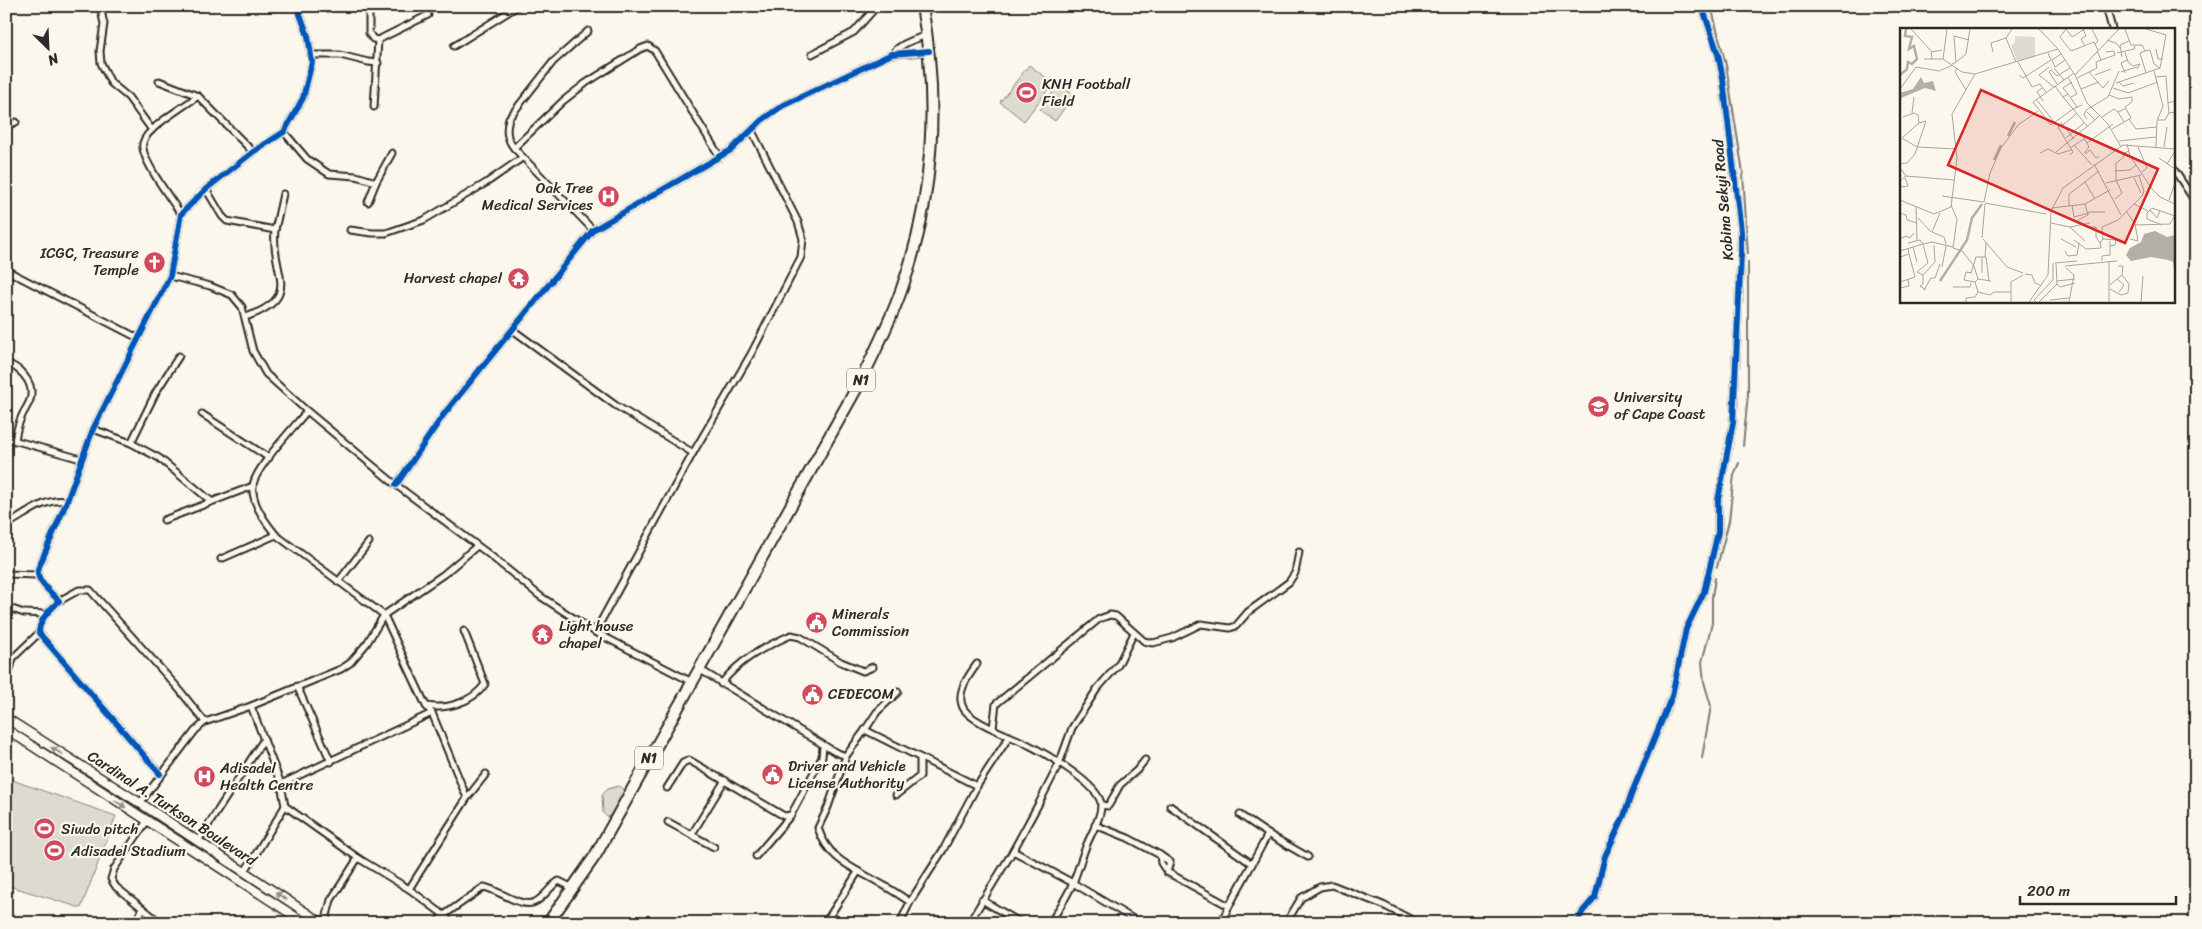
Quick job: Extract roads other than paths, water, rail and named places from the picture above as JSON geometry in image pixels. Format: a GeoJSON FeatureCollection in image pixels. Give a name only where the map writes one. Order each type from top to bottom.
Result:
{"type":"FeatureCollection","features":[{"type":"Feature","properties":{"kind":"highway","name":"N1"},"geometry":{"type":"LineString","coordinates":[[556,923],[582,881],[860,382],[902,291],[922,215],[932,108],[929,52],[922,6]]}},
{"type":"Feature","properties":{"kind":"highway","name":"N1"},"geometry":{"type":"LineString","coordinates":[[548,923],[586,872]]}},
{"type":"Feature","properties":{"kind":"street"},"geometry":{"type":"LineString","coordinates":[[100,6],[104,24],[100,50],[101,63],[111,83],[131,101],[152,130]]}},
{"type":"Feature","properties":{"kind":"street"},"geometry":{"type":"LineString","coordinates":[[37,575],[67,501],[93,429],[170,276],[181,214],[206,189],[253,152],[284,132],[304,98],[312,62],[308,36],[298,6]]}},
{"type":"Feature","properties":{"kind":"street"},"geometry":{"type":"LineString","coordinates":[[369,6],[369,34],[373,39],[378,40],[428,15]]}},
{"type":"Feature","properties":{"kind":"street"},"geometry":{"type":"LineString","coordinates":[[454,46],[518,6]]}},
{"type":"Feature","properties":{"kind":"street"},"geometry":{"type":"LineString","coordinates":[[812,54],[854,32],[877,6]]}},
{"type":"Feature","properties":{"kind":"street","name":"Kobina Sekyi Road"},"geometry":{"type":"LineString","coordinates":[[1577,923],[1583,911],[1591,904],[1595,897],[1604,856],[1624,816],[1672,696],[1686,629],[1704,592],[1718,532],[1718,500],[1728,454],[1736,382],[1741,278],[1741,231],[1723,79],[1718,54],[1702,6]]}},
{"type":"Feature","properties":{"kind":"street"},"geometry":{"type":"LineString","coordinates":[[2106,6],[2112,28]]}},
{"type":"Feature","properties":{"kind":"street"},"geometry":{"type":"LineString","coordinates":[[588,31],[554,62],[509,118],[506,128],[508,141],[522,158],[593,230]]}},
{"type":"Feature","properties":{"kind":"street"},"geometry":{"type":"LineString","coordinates":[[892,54],[897,48],[927,34]]}},
{"type":"Feature","properties":{"kind":"street"},"geometry":{"type":"LineString","coordinates":[[374,107],[378,40]]}},
{"type":"Feature","properties":{"kind":"street"},"geometry":{"type":"LineString","coordinates":[[514,148],[563,101],[586,83],[640,49],[648,46],[655,51],[720,157]]}},
{"type":"Feature","properties":{"kind":"street"},"geometry":{"type":"LineString","coordinates":[[396,485],[434,427],[593,230],[731,150],[762,120],[782,106],[892,54],[929,52]]}},
{"type":"Feature","properties":{"kind":"street"},"geometry":{"type":"LineString","coordinates":[[311,55],[340,55],[378,63]]}},
{"type":"Feature","properties":{"kind":"street"},"geometry":{"type":"LineString","coordinates":[[159,81],[198,96],[253,152]]}},
{"type":"Feature","properties":{"kind":"street"},"geometry":{"type":"LineString","coordinates":[[181,214],[155,175],[143,149],[143,142],[152,130],[198,96]]}},
{"type":"Feature","properties":{"kind":"street"},"geometry":{"type":"LineString","coordinates":[[6,126],[16,122]]}},
{"type":"Feature","properties":{"kind":"street"},"geometry":{"type":"LineString","coordinates":[[595,632],[693,453],[752,354],[801,257],[802,239],[798,222],[752,131]]}},
{"type":"Feature","properties":{"kind":"street"},"geometry":{"type":"LineString","coordinates":[[284,132],[307,159],[329,174],[356,176],[376,182]]}},
{"type":"Feature","properties":{"kind":"street"},"geometry":{"type":"LineString","coordinates":[[368,202],[376,182],[392,153]]}},
{"type":"Feature","properties":{"kind":"street"},"geometry":{"type":"LineString","coordinates":[[350,230],[386,233],[424,220],[486,183],[522,158]]}},
{"type":"Feature","properties":{"kind":"street"},"geometry":{"type":"LineString","coordinates":[[2174,169],[2195,200]]}},
{"type":"Feature","properties":{"kind":"street"},"geometry":{"type":"LineString","coordinates":[[206,189],[226,221],[275,230]]}},
{"type":"Feature","properties":{"kind":"street"},"geometry":{"type":"LineString","coordinates":[[246,317],[262,312],[276,302],[280,296],[282,283],[275,255],[275,230],[283,194]]}},
{"type":"Feature","properties":{"kind":"street"},"geometry":{"type":"LineString","coordinates":[[6,270],[138,338]]}},
{"type":"Feature","properties":{"kind":"street"},"geometry":{"type":"LineString","coordinates":[[170,276],[210,286],[232,295],[242,307],[257,361],[266,374],[307,411],[396,485],[540,596],[595,632],[692,682]]}},
{"type":"Feature","properties":{"kind":"street"},"geometry":{"type":"LineString","coordinates":[[513,330],[610,401],[693,453]]}},
{"type":"Feature","properties":{"kind":"street"},"geometry":{"type":"LineString","coordinates":[[131,443],[156,392],[179,356]]}},
{"type":"Feature","properties":{"kind":"street"},"geometry":{"type":"LineString","coordinates":[[6,363],[14,366],[26,376],[31,390],[30,401],[19,424],[14,441]]}},
{"type":"Feature","properties":{"kind":"street"},"geometry":{"type":"LineString","coordinates":[[307,411],[258,473],[253,486],[259,509],[266,523],[276,535],[384,615],[426,706],[432,713],[467,798]]}},
{"type":"Feature","properties":{"kind":"street"},"geometry":{"type":"LineString","coordinates":[[202,414],[269,458]]}},
{"type":"Feature","properties":{"kind":"street"},"geometry":{"type":"LineString","coordinates":[[93,429],[131,443],[158,458],[211,501]]}},
{"type":"Feature","properties":{"kind":"street"},"geometry":{"type":"LineString","coordinates":[[6,438],[81,459]]}},
{"type":"Feature","properties":{"kind":"street"},"geometry":{"type":"LineString","coordinates":[[164,520],[253,486]]}},
{"type":"Feature","properties":{"kind":"street"},"geometry":{"type":"LineString","coordinates":[[6,525],[45,503],[58,500],[67,501]]}},
{"type":"Feature","properties":{"kind":"street"},"geometry":{"type":"LineString","coordinates":[[221,559],[276,535]]}},
{"type":"Feature","properties":{"kind":"street"},"geometry":{"type":"LineString","coordinates":[[338,582],[369,542]]}},
{"type":"Feature","properties":{"kind":"street"},"geometry":{"type":"LineString","coordinates":[[140,803],[160,774],[195,731],[205,722],[251,706],[350,663],[367,643],[384,615],[444,574],[477,546]]}},
{"type":"Feature","properties":{"kind":"street"},"geometry":{"type":"LineString","coordinates":[[993,728],[996,704],[1099,619],[1110,615],[1116,616],[1144,641],[1153,643],[1172,638],[1201,624],[1230,628],[1236,626],[1248,612],[1288,582],[1295,573],[1299,552]]}},
{"type":"Feature","properties":{"kind":"street"},"geometry":{"type":"LineString","coordinates":[[6,574],[37,575]]}},
{"type":"Feature","properties":{"kind":"street"},"geometry":{"type":"LineString","coordinates":[[37,575],[59,601]]}},
{"type":"Feature","properties":{"kind":"street"},"geometry":{"type":"LineString","coordinates":[[6,674],[10,670],[13,658],[39,633],[41,622],[46,614],[59,601],[79,590],[90,590],[167,675],[205,722]]}},
{"type":"Feature","properties":{"kind":"street"},"geometry":{"type":"LineString","coordinates":[[6,607],[24,613],[46,614]]}},
{"type":"Feature","properties":{"kind":"street"},"geometry":{"type":"LineString","coordinates":[[426,706],[448,707],[477,693],[485,684],[464,631]]}},
{"type":"Feature","properties":{"kind":"street"},"geometry":{"type":"LineString","coordinates":[[39,633],[160,774]]}},
{"type":"Feature","properties":{"kind":"street"},"geometry":{"type":"LineString","coordinates":[[969,923],[1013,851],[1059,764],[1072,728],[1097,689],[1118,665],[1134,633]]}},
{"type":"Feature","properties":{"kind":"street"},"geometry":{"type":"LineString","coordinates":[[721,684],[737,665],[751,655],[791,635],[800,638],[852,667],[863,671],[873,667]]}},
{"type":"Feature","properties":{"kind":"street"},"geometry":{"type":"LineString","coordinates":[[977,664],[960,695],[961,704],[965,712],[1009,737],[1042,752],[1079,776],[1092,787],[1101,805],[1073,883],[1050,923]]}},
{"type":"Feature","properties":{"kind":"street"},"geometry":{"type":"LineString","coordinates":[[699,669],[823,746],[846,756]]}},
{"type":"Feature","properties":{"kind":"street"},"geometry":{"type":"LineString","coordinates":[[297,686],[331,762]]}},
{"type":"Feature","properties":{"kind":"street"},"geometry":{"type":"LineString","coordinates":[[898,692],[877,712],[846,756],[828,807],[818,828],[822,840],[829,851],[844,864],[884,885],[910,902]]}},
{"type":"Feature","properties":{"kind":"street"},"geometry":{"type":"LineString","coordinates":[[244,872],[252,862],[284,806],[281,784],[251,706]]}},
{"type":"Feature","properties":{"kind":"street"},"geometry":{"type":"LineString","coordinates":[[281,784],[432,713]]}},
{"type":"Feature","properties":{"kind":"street","name":"Cardinal A. Turkson Boulevard"},"geometry":{"type":"LineString","coordinates":[[6,718],[324,923]]}},
{"type":"Feature","properties":{"kind":"street","name":"Cardinal A. Turkson Boulevard"},"geometry":{"type":"LineString","coordinates":[[6,729],[94,788],[305,923]]}},
{"type":"Feature","properties":{"kind":"street"},"geometry":{"type":"LineString","coordinates":[[865,730],[977,786]]}},
{"type":"Feature","properties":{"kind":"street"},"geometry":{"type":"LineString","coordinates":[[902,922],[910,902],[943,850],[977,786],[1009,737]]}},
{"type":"Feature","properties":{"kind":"street"},"geometry":{"type":"LineString","coordinates":[[198,841],[264,740]]}},
{"type":"Feature","properties":{"kind":"street"},"geometry":{"type":"LineString","coordinates":[[756,856],[791,815],[822,758],[823,746]]}},
{"type":"Feature","properties":{"kind":"street"},"geometry":{"type":"LineString","coordinates":[[896,795],[920,776],[920,758]]}},
{"type":"Feature","properties":{"kind":"street"},"geometry":{"type":"LineString","coordinates":[[667,788],[683,763],[690,760],[784,816],[791,815]]}},
{"type":"Feature","properties":{"kind":"street"},"geometry":{"type":"LineString","coordinates":[[1101,805],[1108,806],[1120,784],[1137,770],[1145,760]]}},
{"type":"Feature","properties":{"kind":"street"},"geometry":{"type":"LineString","coordinates":[[408,889],[467,798],[486,774]]}},
{"type":"Feature","properties":{"kind":"street"},"geometry":{"type":"LineString","coordinates":[[94,788],[101,778]]}},
{"type":"Feature","properties":{"kind":"street"},"geometry":{"type":"LineString","coordinates":[[692,834],[724,780]]}},
{"type":"Feature","properties":{"kind":"street"},"geometry":{"type":"LineString","coordinates":[[284,806],[358,858],[408,889],[444,915],[451,923]]}},
{"type":"Feature","properties":{"kind":"street"},"geometry":{"type":"LineString","coordinates":[[1170,806],[1252,864]]}},
{"type":"Feature","properties":{"kind":"street"},"geometry":{"type":"LineString","coordinates":[[1240,815],[1308,857]]}},
{"type":"Feature","properties":{"kind":"street"},"geometry":{"type":"LineString","coordinates":[[146,821],[114,869],[111,879],[116,887],[161,923]]}},
{"type":"Feature","properties":{"kind":"street"},"geometry":{"type":"LineString","coordinates":[[668,822],[714,847]]}},
{"type":"Feature","properties":{"kind":"street"},"geometry":{"type":"LineString","coordinates":[[1095,825],[1128,838],[1160,855],[1161,863],[1168,872],[1229,906]]}},
{"type":"Feature","properties":{"kind":"street"},"geometry":{"type":"LineString","coordinates":[[1221,923],[1268,834]]}},
{"type":"Feature","properties":{"kind":"street"},"geometry":{"type":"LineString","coordinates":[[1013,851],[1073,883],[1140,923]]}},
{"type":"Feature","properties":{"kind":"street"},"geometry":{"type":"LineString","coordinates":[[324,923],[331,900],[358,858]]}},
{"type":"Feature","properties":{"kind":"street"},"geometry":{"type":"LineString","coordinates":[[824,923],[858,872]]}},
{"type":"Feature","properties":{"kind":"street"},"geometry":{"type":"LineString","coordinates":[[436,923],[444,915],[484,887],[525,904],[534,903],[559,881],[573,888]]}},
{"type":"Feature","properties":{"kind":"street"},"geometry":{"type":"LineString","coordinates":[[1286,923],[1301,898],[1320,887],[1332,885],[1361,895],[1418,923]]}},
{"type":"Feature","properties":{"kind":"street"},"geometry":{"type":"LineString","coordinates":[[982,900],[1021,923]]}},
{"type":"Feature","properties":{"kind":"street"},"geometry":{"type":"LineString","coordinates":[[137,923],[142,908]]}},
{"type":"Feature","properties":{"kind":"waterway"},"geometry":{"type":"LineString","coordinates":[[1711,6],[1726,65],[1743,173],[1748,254]]}},
{"type":"Feature","properties":{"kind":"waterway"},"geometry":{"type":"LineString","coordinates":[[1743,446],[1748,394],[1748,262]]}},
{"type":"Feature","properties":{"kind":"waterway"},"geometry":{"type":"LineString","coordinates":[[1717,567],[1729,521],[1734,475],[1739,463]]}},
{"type":"Feature","properties":{"kind":"waterway"},"geometry":{"type":"LineString","coordinates":[[1702,758],[1711,706],[1704,682],[1702,662],[1712,623],[1712,597],[1715,578]]}},
{"type":"Feature","properties":{"kind":"place","name":"KNH Football Field"},"geometry":{"type":"Point","coordinates":[1026,93]}},
{"type":"Feature","properties":{"kind":"place","name":"Oak Tree Medical Services"},"geometry":{"type":"Point","coordinates":[609,197]}},
{"type":"Feature","properties":{"kind":"place","name":"ICGC, Treasure Temple"},"geometry":{"type":"Point","coordinates":[155,262]}},
{"type":"Feature","properties":{"kind":"place","name":"Harvest chapel"},"geometry":{"type":"Point","coordinates":[518,278]}},
{"type":"Feature","properties":{"kind":"place","name":"University of Cape Coast"},"geometry":{"type":"Point","coordinates":[1598,406]}},
{"type":"Feature","properties":{"kind":"place","name":"Minerals Commission"},"geometry":{"type":"Point","coordinates":[816,623]}},
{"type":"Feature","properties":{"kind":"place","name":"Light house chapel"},"geometry":{"type":"Point","coordinates":[543,635]}},
{"type":"Feature","properties":{"kind":"place","name":"CEDECOM"},"geometry":{"type":"Point","coordinates":[812,694]}},
{"type":"Feature","properties":{"kind":"place","name":"Driver and Vehicle License Authority"},"geometry":{"type":"Point","coordinates":[772,775]}},
{"type":"Feature","properties":{"kind":"place","name":"Adisadel Health Centre"},"geometry":{"type":"Point","coordinates":[204,777]}},
{"type":"Feature","properties":{"kind":"place","name":"Siwdo pitch"},"geometry":{"type":"Point","coordinates":[45,829]}},
{"type":"Feature","properties":{"kind":"place","name":"Adisadel Stadium"},"geometry":{"type":"Point","coordinates":[55,851]}}]}
